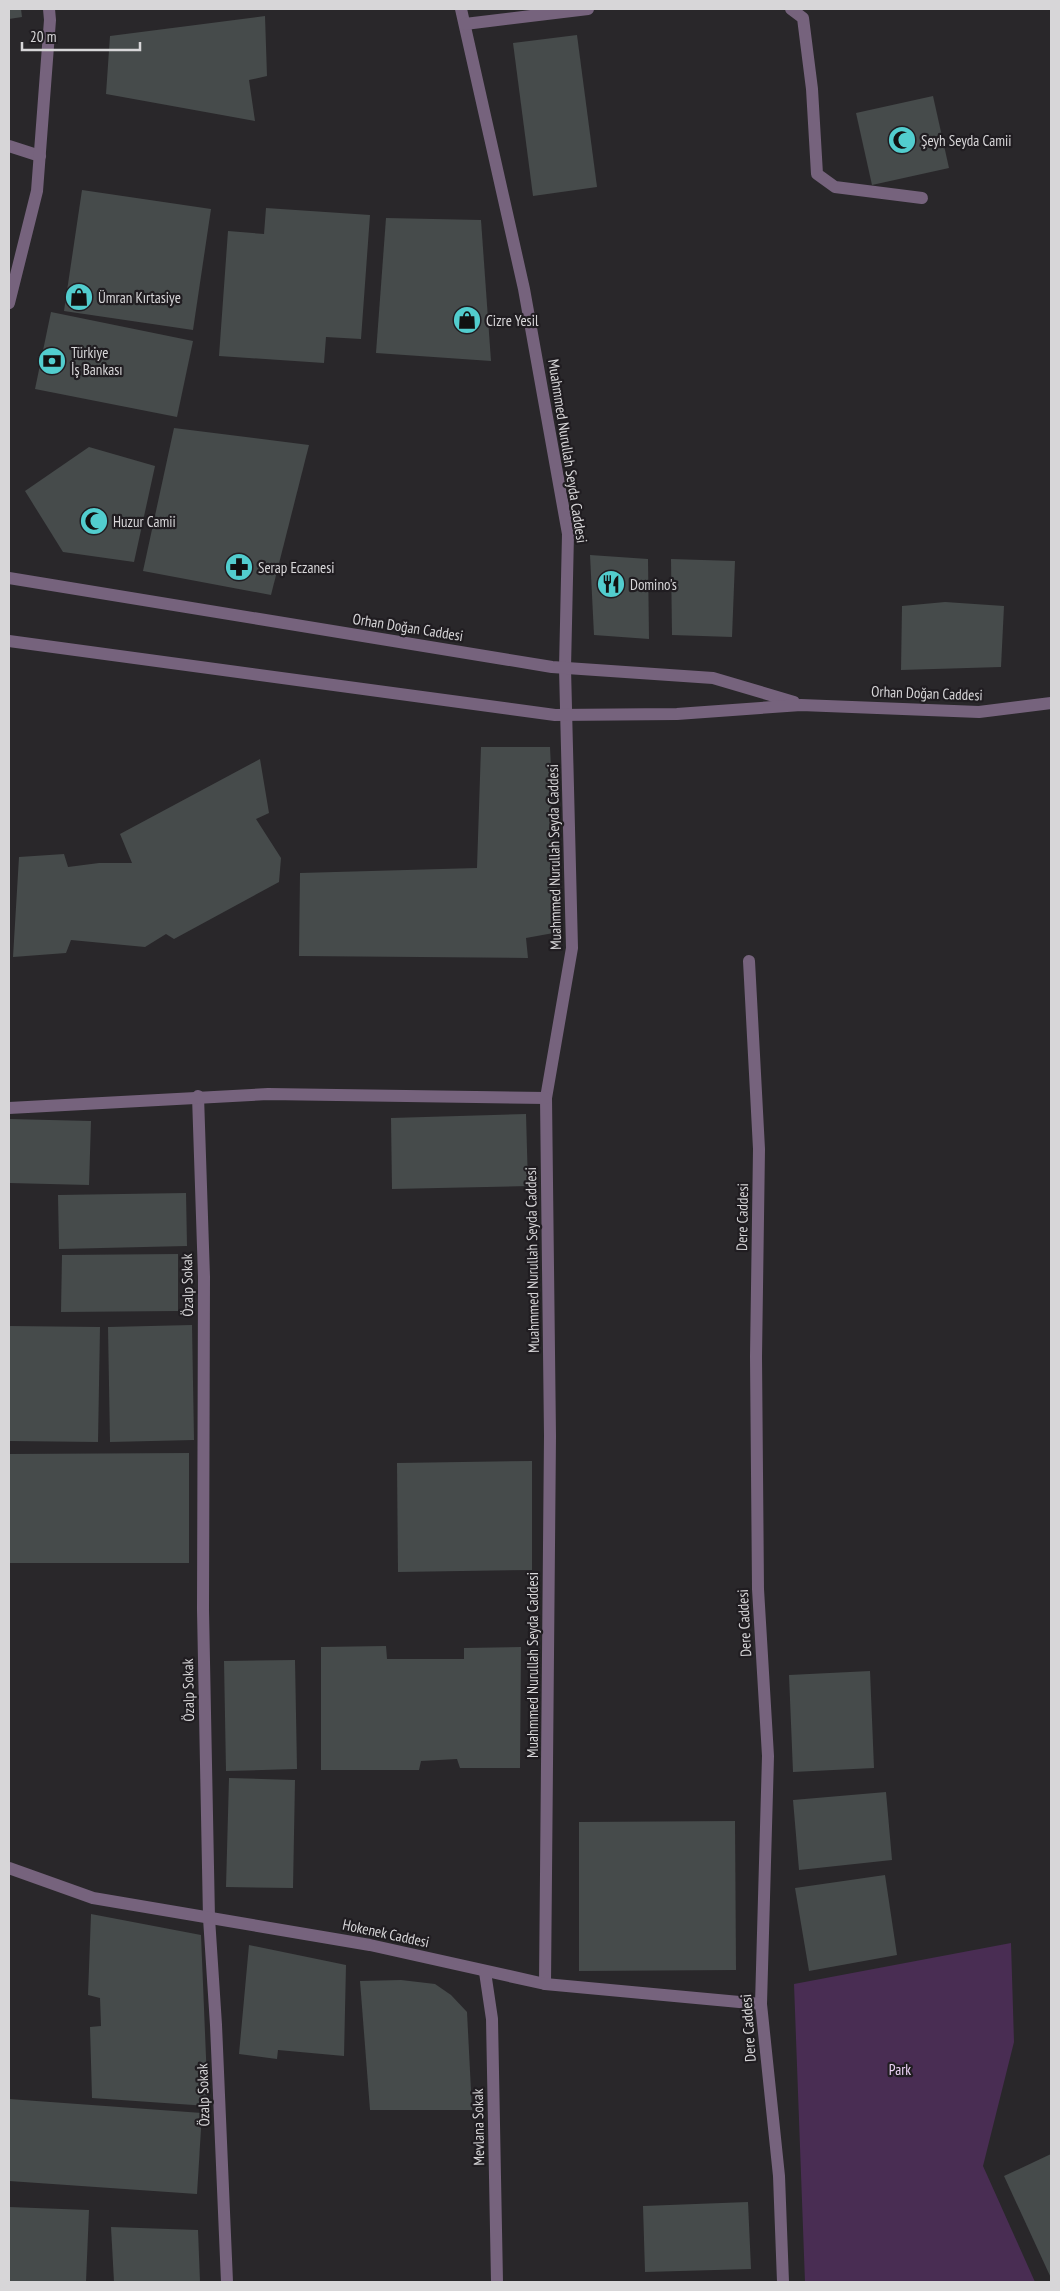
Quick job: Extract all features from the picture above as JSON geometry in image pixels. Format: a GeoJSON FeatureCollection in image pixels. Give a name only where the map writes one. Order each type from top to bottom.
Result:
{"type":"FeatureCollection","features":[{"type":"Feature","properties":{"kind":"street"},"geometry":{"type":"LineString","coordinates":[[9,303],[37,191],[50,20],[49,9]]}},
{"type":"Feature","properties":{"kind":"street","name":"Muahmmed Nurullah Seyda Caddesi"},"geometry":{"type":"LineString","coordinates":[[461,9],[524,289],[568,534],[565,668],[568,714],[572,948],[546,1098],[550,1436],[545,1984]]}},
{"type":"Feature","properties":{"kind":"street"},"geometry":{"type":"LineString","coordinates":[[465,24],[588,9]]}},
{"type":"Feature","properties":{"kind":"street"},"geometry":{"type":"LineString","coordinates":[[791,9],[803,18],[812,89],[817,174],[835,187],[922,198]]}},
{"type":"Feature","properties":{"kind":"street"},"geometry":{"type":"LineString","coordinates":[[9,146],[40,156]]}},
{"type":"Feature","properties":{"kind":"street","name":"Orhan Doğan Caddesi"},"geometry":{"type":"LineString","coordinates":[[9,578],[565,668],[713,678],[801,705]]}},
{"type":"Feature","properties":{"kind":"street","name":"Orhan Doğan Caddesi"},"geometry":{"type":"LineString","coordinates":[[9,641],[555,714],[677,714],[801,705],[980,712],[1051,703]]}},
{"type":"Feature","properties":{"kind":"street","name":"Dere Caddesi"},"geometry":{"type":"LineString","coordinates":[[749,961],[759,1149],[756,1357],[758,1588],[768,1756],[761,2004],[779,2176],[783,2282]]}},
{"type":"Feature","properties":{"kind":"street"},"geometry":{"type":"LineString","coordinates":[[9,1108],[198,1096],[268,1094],[546,1098]]}},
{"type":"Feature","properties":{"kind":"street","name":"Özalp Sokak"},"geometry":{"type":"LineString","coordinates":[[198,1096],[204,1277],[203,1610],[209,1918],[216,2025],[227,2282]]}},
{"type":"Feature","properties":{"kind":"street","name":"Hokenek Caddesi"},"geometry":{"type":"LineString","coordinates":[[9,1868],[93,1898],[370,1945],[545,1984],[761,2004]]}},
{"type":"Feature","properties":{"kind":"street","name":"Mevlana Sokak"},"geometry":{"type":"LineString","coordinates":[[485,1972],[492,2019],[497,2282]]}},
{"type":"Feature","properties":{"kind":"green space","name":"Park"},"geometry":{"type":"Polygon","coordinates":[[[1011,1943],[1014,2042],[983,2166],[1035,2282],[805,2282],[794,1984],[1011,1943]]]}},
{"type":"Feature","properties":{"kind":"building"},"geometry":{"type":"Polygon","coordinates":[[[9,9],[21,9],[22,17],[9,19],[9,9]]]}},
{"type":"Feature","properties":{"kind":"building"},"geometry":{"type":"Polygon","coordinates":[[[265,16],[267,76],[249,80],[255,121],[106,94],[110,36],[265,16]]]}},
{"type":"Feature","properties":{"kind":"building"},"geometry":{"type":"Polygon","coordinates":[[[577,35],[597,187],[533,196],[513,43],[577,35]]]}},
{"type":"Feature","properties":{"kind":"building","name":"Şeyh Seyda Camii"},"geometry":{"type":"Polygon","coordinates":[[[933,96],[949,168],[872,185],[856,113],[933,96]]]}},
{"type":"Feature","properties":{"kind":"building"},"geometry":{"type":"Polygon","coordinates":[[[82,190],[211,209],[193,330],[64,311],[82,190]]]}},
{"type":"Feature","properties":{"kind":"building"},"geometry":{"type":"Polygon","coordinates":[[[266,208],[370,215],[361,339],[326,337],[324,363],[219,356],[228,231],[264,234],[266,208]]]}},
{"type":"Feature","properties":{"kind":"building"},"geometry":{"type":"Polygon","coordinates":[[[386,218],[481,220],[491,361],[376,353],[386,218]]]}},
{"type":"Feature","properties":{"kind":"building"},"geometry":{"type":"Polygon","coordinates":[[[51,312],[193,341],[177,417],[35,389],[51,312]]]}},
{"type":"Feature","properties":{"kind":"building"},"geometry":{"type":"Polygon","coordinates":[[[174,428],[309,445],[271,595],[143,571],[174,428]]]}},
{"type":"Feature","properties":{"kind":"building","name":"Huzur Camii"},"geometry":{"type":"Polygon","coordinates":[[[89,447],[155,466],[134,562],[63,552],[25,491],[89,447]]]}},
{"type":"Feature","properties":{"kind":"building"},"geometry":{"type":"Polygon","coordinates":[[[590,555],[648,559],[649,639],[594,635],[590,555]]]}},
{"type":"Feature","properties":{"kind":"building"},"geometry":{"type":"Polygon","coordinates":[[[671,559],[735,561],[732,637],[672,635],[671,559]]]}},
{"type":"Feature","properties":{"kind":"building"},"geometry":{"type":"Polygon","coordinates":[[[945,602],[1004,606],[1001,667],[901,670],[902,606],[945,602]]]}},
{"type":"Feature","properties":{"kind":"building"},"geometry":{"type":"Polygon","coordinates":[[[481,747],[550,747],[559,932],[526,938],[528,958],[299,956],[300,873],[477,868],[481,747]]]}},
{"type":"Feature","properties":{"kind":"building"},"geometry":{"type":"Polygon","coordinates":[[[260,759],[269,813],[256,819],[281,858],[279,882],[174,939],[166,934],[145,947],[71,940],[66,953],[13,957],[19,857],[64,854],[68,867],[99,863],[132,863],[120,834],[260,759]]]}},
{"type":"Feature","properties":{"kind":"building"},"geometry":{"type":"Polygon","coordinates":[[[526,1114],[528,1186],[392,1189],[391,1118],[526,1114]]]}},
{"type":"Feature","properties":{"kind":"building"},"geometry":{"type":"Polygon","coordinates":[[[9,1119],[91,1121],[89,1185],[9,1183],[9,1119]]]}},
{"type":"Feature","properties":{"kind":"building"},"geometry":{"type":"Polygon","coordinates":[[[186,1193],[187,1246],[59,1249],[58,1195],[186,1193]]]}},
{"type":"Feature","properties":{"kind":"building"},"geometry":{"type":"Polygon","coordinates":[[[178,1254],[178,1311],[61,1312],[62,1255],[178,1254]]]}},
{"type":"Feature","properties":{"kind":"building"},"geometry":{"type":"Polygon","coordinates":[[[192,1325],[194,1440],[110,1442],[108,1327],[192,1325]]]}},
{"type":"Feature","properties":{"kind":"building"},"geometry":{"type":"Polygon","coordinates":[[[9,1326],[100,1327],[98,1442],[9,1441],[9,1326]]]}},
{"type":"Feature","properties":{"kind":"building"},"geometry":{"type":"Polygon","coordinates":[[[189,1453],[189,1563],[9,1563],[9,1454],[189,1453]]]}},
{"type":"Feature","properties":{"kind":"building"},"geometry":{"type":"Polygon","coordinates":[[[532,1461],[532,1570],[398,1572],[397,1463],[532,1461]]]}},
{"type":"Feature","properties":{"kind":"building"},"geometry":{"type":"Polygon","coordinates":[[[386,1646],[387,1659],[464,1659],[464,1648],[521,1647],[520,1768],[460,1768],[457,1759],[421,1761],[419,1770],[321,1770],[321,1647],[386,1646]]]}},
{"type":"Feature","properties":{"kind":"building"},"geometry":{"type":"Polygon","coordinates":[[[295,1660],[297,1769],[226,1771],[224,1661],[295,1660]]]}},
{"type":"Feature","properties":{"kind":"building"},"geometry":{"type":"Polygon","coordinates":[[[870,1671],[874,1768],[793,1772],[789,1675],[870,1671]]]}},
{"type":"Feature","properties":{"kind":"building"},"geometry":{"type":"Polygon","coordinates":[[[229,1778],[295,1780],[293,1888],[226,1887],[229,1778]]]}},
{"type":"Feature","properties":{"kind":"building"},"geometry":{"type":"Polygon","coordinates":[[[886,1792],[892,1860],[799,1870],[793,1800],[886,1792]]]}},
{"type":"Feature","properties":{"kind":"building"},"geometry":{"type":"Polygon","coordinates":[[[735,1821],[736,1970],[579,1971],[579,1822],[735,1821]]]}},
{"type":"Feature","properties":{"kind":"building"},"geometry":{"type":"Polygon","coordinates":[[[885,1875],[897,1955],[809,1971],[795,1888],[885,1875]]]}},
{"type":"Feature","properties":{"kind":"building"},"geometry":{"type":"Polygon","coordinates":[[[91,1914],[201,1935],[208,2106],[92,2098],[90,2027],[101,2026],[100,1998],[88,1995],[91,1914]]]}},
{"type":"Feature","properties":{"kind":"building"},"geometry":{"type":"Polygon","coordinates":[[[249,1945],[346,1965],[344,2056],[278,2050],[277,2059],[239,2054],[249,1945]]]}},
{"type":"Feature","properties":{"kind":"building"},"geometry":{"type":"Polygon","coordinates":[[[401,1980],[435,1984],[451,1995],[467,2012],[472,2110],[370,2110],[360,1981],[401,1980]]]}},
{"type":"Feature","properties":{"kind":"building"},"geometry":{"type":"Polygon","coordinates":[[[9,2099],[202,2113],[197,2194],[9,2181],[9,2099]]]}},
{"type":"Feature","properties":{"kind":"building"},"geometry":{"type":"Polygon","coordinates":[[[1051,2154],[1051,2278],[1004,2176],[1051,2154]]]}},
{"type":"Feature","properties":{"kind":"building"},"geometry":{"type":"Polygon","coordinates":[[[748,2202],[751,2269],[645,2272],[643,2206],[748,2202]]]}},
{"type":"Feature","properties":{"kind":"building"},"geometry":{"type":"Polygon","coordinates":[[[9,2207],[89,2210],[86,2282],[9,2282],[9,2207]]]}},
{"type":"Feature","properties":{"kind":"building"},"geometry":{"type":"Polygon","coordinates":[[[111,2227],[198,2230],[200,2282],[114,2282],[111,2227]]]}},
{"type":"Feature","properties":{"kind":"place","name":"Şeyh Seyda Camii"},"geometry":{"type":"Point","coordinates":[902,140]}},
{"type":"Feature","properties":{"kind":"place","name":"Ümran Kırtasiye"},"geometry":{"type":"Point","coordinates":[79,297]}},
{"type":"Feature","properties":{"kind":"place","name":"Cizre Yesil"},"geometry":{"type":"Point","coordinates":[467,320]}},
{"type":"Feature","properties":{"kind":"place","name":"Türkiye İş Bankası"},"geometry":{"type":"Point","coordinates":[52,361]}},
{"type":"Feature","properties":{"kind":"place","name":"Huzur Camii"},"geometry":{"type":"Point","coordinates":[94,521]}},
{"type":"Feature","properties":{"kind":"place","name":"Serap Eczanesi"},"geometry":{"type":"Point","coordinates":[239,567]}},
{"type":"Feature","properties":{"kind":"place","name":"Domino's"},"geometry":{"type":"Point","coordinates":[611,584]}}]}
